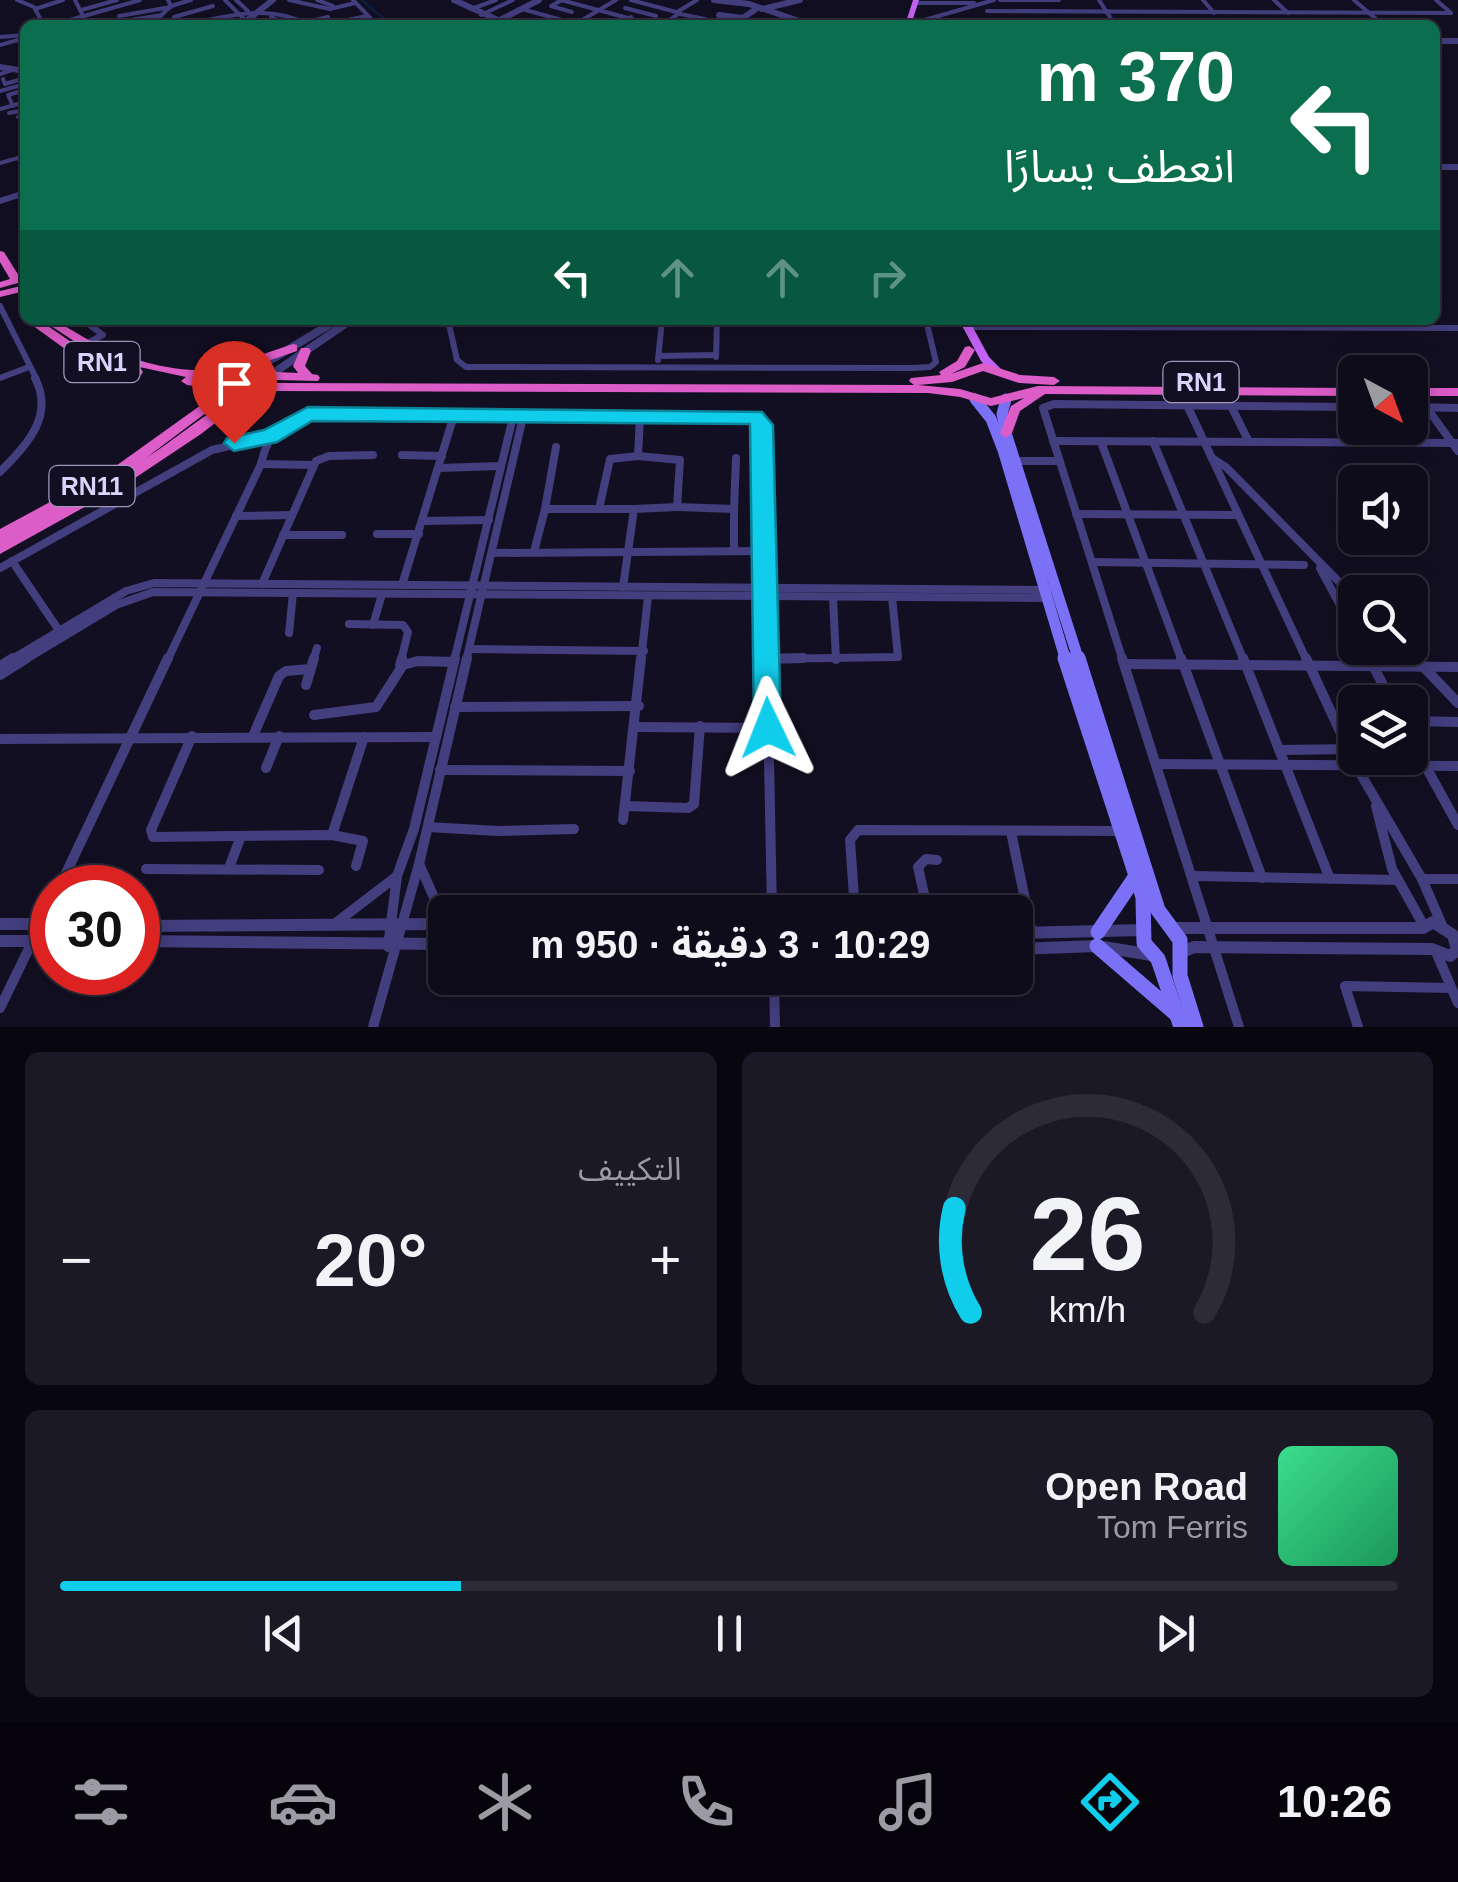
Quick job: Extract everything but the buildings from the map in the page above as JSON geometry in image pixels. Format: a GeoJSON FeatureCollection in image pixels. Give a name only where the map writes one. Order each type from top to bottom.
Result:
{"type":"FeatureCollection","features":[{"type":"Feature","properties":{"kind":"highway","name":"RN1"},"geometry":{"type":"LineString","coordinates":[[0,254],[11,295]]}},
{"type":"Feature","properties":{"kind":"highway","name":"RN1"},"geometry":{"type":"LineString","coordinates":[[49,325],[88,356],[134,371],[186,376],[237,374],[259,367],[271,379]]}},
{"type":"Feature","properties":{"kind":"highway","name":"RN1"},"geometry":{"type":"LineString","coordinates":[[56,325],[84,344],[233,392],[271,379],[944,390],[991,402],[1060,390],[1338,392]]}},
{"type":"Feature","properties":{"kind":"highway"},"geometry":{"type":"LineString","coordinates":[[186,376],[299,350],[300,366],[313,382],[247,402],[192,426]]}},
{"type":"Feature","properties":{"kind":"highway"},"geometry":{"type":"LineString","coordinates":[[901,382],[953,369],[970,350]]}},
{"type":"Feature","properties":{"kind":"highway","name":"RN1"},"geometry":{"type":"LineString","coordinates":[[313,382],[901,382],[946,379],[979,367],[1039,381],[1338,383]]}},
{"type":"Feature","properties":{"kind":"highway"},"geometry":{"type":"LineString","coordinates":[[966,372],[960,382],[971,397]]}},
{"type":"Feature","properties":{"kind":"highway"},"geometry":{"type":"LineString","coordinates":[[1001,372],[1012,384],[1009,396]]}},
{"type":"Feature","properties":{"kind":"highway"},"geometry":{"type":"LineString","coordinates":[[233,392],[237,374]]}},
{"type":"Feature","properties":{"kind":"highway"},"geometry":{"type":"LineString","coordinates":[[186,376],[204,394],[192,426]]}},
{"type":"Feature","properties":{"kind":"highway"},"geometry":{"type":"LineString","coordinates":[[1428,383],[1458,383]]}},
{"type":"Feature","properties":{"kind":"highway"},"geometry":{"type":"LineString","coordinates":[[1006,433],[1018,405],[1034,396],[1060,390]]}},
{"type":"Feature","properties":{"kind":"highway","name":"RN11"},"geometry":{"type":"LineString","coordinates":[[0,548],[121,480],[233,392]]}},
{"type":"Feature","properties":{"kind":"highway"},"geometry":{"type":"LineString","coordinates":[[1428,392],[1458,392]]}},
{"type":"Feature","properties":{"kind":"highway","name":"RN11"},"geometry":{"type":"LineString","coordinates":[[0,536],[192,426]]}},
{"type":"Feature","properties":{"kind":"main road"},"geometry":{"type":"LineString","coordinates":[[966,372],[970,350],[967,326]]}},
{"type":"Feature","properties":{"kind":"main road"},"geometry":{"type":"LineString","coordinates":[[967,326],[987,362],[1001,372]]}},
{"type":"Feature","properties":{"kind":"main road"},"geometry":{"type":"LineString","coordinates":[[1009,396],[1002,414],[1011,462],[1146,911],[1144,943],[1155,957],[1179,1021]]}},
{"type":"Feature","properties":{"kind":"main road"},"geometry":{"type":"LineString","coordinates":[[971,397],[991,420],[1011,462]]}},
{"type":"Feature","properties":{"kind":"main road"},"geometry":{"type":"LineString","coordinates":[[1052,594],[1158,910],[1180,940],[1180,976],[1196,1027]]}},
{"type":"Feature","properties":{"kind":"main road"},"geometry":{"type":"LineString","coordinates":[[1136,876],[1097,939],[1179,1021]]}},
{"type":"Feature","properties":{"kind":"main road"},"geometry":{"type":"LineString","coordinates":[[1145,928],[1156,922],[1170,927]]}},
{"type":"Feature","properties":{"kind":"main road"},"geometry":{"type":"LineString","coordinates":[[1155,957],[1170,962],[1179,955]]}},
{"type":"Feature","properties":{"kind":"street"},"geometry":{"type":"LineString","coordinates":[[18,0],[35,9],[41,20]]}},
{"type":"Feature","properties":{"kind":"street"},"geometry":{"type":"LineString","coordinates":[[35,9],[63,0]]}},
{"type":"Feature","properties":{"kind":"street"},"geometry":{"type":"LineString","coordinates":[[81,20],[76,1],[84,0]]}},
{"type":"Feature","properties":{"kind":"street"},"geometry":{"type":"LineString","coordinates":[[66,20],[118,2],[138,0]]}},
{"type":"Feature","properties":{"kind":"street"},"geometry":{"type":"LineString","coordinates":[[122,20],[191,0]]}},
{"type":"Feature","properties":{"kind":"street"},"geometry":{"type":"LineString","coordinates":[[236,0],[248,10],[249,20]]}},
{"type":"Feature","properties":{"kind":"street"},"geometry":{"type":"LineString","coordinates":[[250,20],[273,0]]}},
{"type":"Feature","properties":{"kind":"street"},"geometry":{"type":"LineString","coordinates":[[289,0],[330,9],[354,1],[371,20]]}},
{"type":"Feature","properties":{"kind":"street"},"geometry":{"type":"LineString","coordinates":[[317,0],[338,7]]}},
{"type":"Feature","properties":{"kind":"street"},"geometry":{"type":"LineString","coordinates":[[471,9],[498,0],[511,1],[562,20]]}},
{"type":"Feature","properties":{"kind":"street"},"geometry":{"type":"LineString","coordinates":[[502,20],[539,0]]}},
{"type":"Feature","properties":{"kind":"street"},"geometry":{"type":"LineString","coordinates":[[572,12],[551,6],[562,0],[636,20]]}},
{"type":"Feature","properties":{"kind":"street"},"geometry":{"type":"LineString","coordinates":[[586,6],[594,0]]}},
{"type":"Feature","properties":{"kind":"street"},"geometry":{"type":"LineString","coordinates":[[584,20],[616,0]]}},
{"type":"Feature","properties":{"kind":"street"},"geometry":{"type":"LineString","coordinates":[[631,0],[702,20]]}},
{"type":"Feature","properties":{"kind":"street"},"geometry":{"type":"LineString","coordinates":[[650,5],[658,0]]}},
{"type":"Feature","properties":{"kind":"street"},"geometry":{"type":"LineString","coordinates":[[670,20],[700,0],[733,19],[788,0]]}},
{"type":"Feature","properties":{"kind":"street"},"geometry":{"type":"LineString","coordinates":[[755,10],[800,0]]}},
{"type":"Feature","properties":{"kind":"street"},"geometry":{"type":"LineString","coordinates":[[924,20],[997,0],[1059,0],[1070,20]]}},
{"type":"Feature","properties":{"kind":"street"},"geometry":{"type":"LineString","coordinates":[[1099,0],[1113,20]]}},
{"type":"Feature","properties":{"kind":"street"},"geometry":{"type":"LineString","coordinates":[[1201,0],[1212,12]]}},
{"type":"Feature","properties":{"kind":"street"},"geometry":{"type":"LineString","coordinates":[[1273,0],[1286,13]]}},
{"type":"Feature","properties":{"kind":"street"},"geometry":{"type":"LineString","coordinates":[[1352,0],[1375,20]]}},
{"type":"Feature","properties":{"kind":"street"},"geometry":{"type":"LineString","coordinates":[[989,12],[1449,13],[1435,0]]}},
{"type":"Feature","properties":{"kind":"street"},"geometry":{"type":"LineString","coordinates":[[460,1],[492,20]]}},
{"type":"Feature","properties":{"kind":"street"},"geometry":{"type":"LineString","coordinates":[[481,16],[511,1]]}},
{"type":"Feature","properties":{"kind":"street"},"geometry":{"type":"LineString","coordinates":[[82,13],[101,11],[118,2]]}},
{"type":"Feature","properties":{"kind":"street"},"geometry":{"type":"LineString","coordinates":[[172,20],[217,2]]}},
{"type":"Feature","properties":{"kind":"street"},"geometry":{"type":"LineString","coordinates":[[217,2],[227,20]]}},
{"type":"Feature","properties":{"kind":"street"},"geometry":{"type":"LineString","coordinates":[[158,20],[171,6],[217,2],[248,20]]}},
{"type":"Feature","properties":{"kind":"street"},"geometry":{"type":"LineString","coordinates":[[916,2],[985,2]]}},
{"type":"Feature","properties":{"kind":"street"},"geometry":{"type":"LineString","coordinates":[[985,2],[993,20]]}},
{"type":"Feature","properties":{"kind":"street"},"geometry":{"type":"LineString","coordinates":[[716,8],[727,3],[792,20]]}},
{"type":"Feature","properties":{"kind":"street"},"geometry":{"type":"LineString","coordinates":[[216,20],[257,5],[297,14],[304,20]]}},
{"type":"Feature","properties":{"kind":"street"},"geometry":{"type":"LineString","coordinates":[[625,8],[656,16]]}},
{"type":"Feature","properties":{"kind":"street"},"geometry":{"type":"LineString","coordinates":[[330,9],[341,20]]}},
{"type":"Feature","properties":{"kind":"street"},"geometry":{"type":"LineString","coordinates":[[543,20],[562,10]]}},
{"type":"Feature","properties":{"kind":"street"},"geometry":{"type":"LineString","coordinates":[[755,10],[784,20]]}},
{"type":"Feature","properties":{"kind":"street"},"geometry":{"type":"LineString","coordinates":[[99,20],[101,11]]}},
{"type":"Feature","properties":{"kind":"street"},"geometry":{"type":"LineString","coordinates":[[189,12],[196,20]]}},
{"type":"Feature","properties":{"kind":"street"},"geometry":{"type":"LineString","coordinates":[[626,20],[639,12]]}},
{"type":"Feature","properties":{"kind":"street"},"geometry":{"type":"LineString","coordinates":[[127,20],[162,16]]}},
{"type":"Feature","properties":{"kind":"street"},"geometry":{"type":"LineString","coordinates":[[351,20],[367,16]]}},
{"type":"Feature","properties":{"kind":"street"},"geometry":{"type":"LineString","coordinates":[[272,17],[279,20]]}},
{"type":"Feature","properties":{"kind":"street"},"geometry":{"type":"LineString","coordinates":[[20,80],[8,95],[13,106],[20,110]]}},
{"type":"Feature","properties":{"kind":"street"},"geometry":{"type":"LineString","coordinates":[[0,110],[13,106]]}},
{"type":"Feature","properties":{"kind":"street"},"geometry":{"type":"LineString","coordinates":[[10,113],[20,111]]}},
{"type":"Feature","properties":{"kind":"street"},"geometry":{"type":"LineString","coordinates":[[0,472],[26,443],[44,411],[43,396],[29,366],[11,295]]}},
{"type":"Feature","properties":{"kind":"street"},"geometry":{"type":"LineString","coordinates":[[84,344],[103,335],[90,325]]}},
{"type":"Feature","properties":{"kind":"street"},"geometry":{"type":"LineString","coordinates":[[271,379],[331,325]]}},
{"type":"Feature","properties":{"kind":"street"},"geometry":{"type":"LineString","coordinates":[[259,367],[342,325]]}},
{"type":"Feature","properties":{"kind":"street"},"geometry":{"type":"LineString","coordinates":[[449,325],[456,360],[462,366],[930,367],[936,362],[927,325]]}},
{"type":"Feature","properties":{"kind":"street"},"geometry":{"type":"LineString","coordinates":[[658,366],[662,325]]}},
{"type":"Feature","properties":{"kind":"street"},"geometry":{"type":"LineString","coordinates":[[717,325],[717,367]]}},
{"type":"Feature","properties":{"kind":"street"},"geometry":{"type":"LineString","coordinates":[[967,326],[1050,325]]}},
{"type":"Feature","properties":{"kind":"street"},"geometry":{"type":"LineString","coordinates":[[1214,325],[1458,328]]}},
{"type":"Feature","properties":{"kind":"street"},"geometry":{"type":"LineString","coordinates":[[659,356],[716,355]]}},
{"type":"Feature","properties":{"kind":"street"},"geometry":{"type":"LineString","coordinates":[[0,378],[29,366]]}},
{"type":"Feature","properties":{"kind":"street"},"geometry":{"type":"LineString","coordinates":[[1187,405],[1338,720]]}},
{"type":"Feature","properties":{"kind":"street"},"geometry":{"type":"LineString","coordinates":[[1238,1027],[1194,876],[1043,410],[1046,406],[1338,407]]}},
{"type":"Feature","properties":{"kind":"street"},"geometry":{"type":"LineString","coordinates":[[1230,406],[1249,442]]}},
{"type":"Feature","properties":{"kind":"street"},"geometry":{"type":"LineString","coordinates":[[1428,408],[1458,408]]}},
{"type":"Feature","properties":{"kind":"street"},"geometry":{"type":"LineString","coordinates":[[1428,409],[1458,451]]}},
{"type":"Feature","properties":{"kind":"street"},"geometry":{"type":"LineString","coordinates":[[372,1027],[394,934],[420,864],[469,649],[489,520],[519,413]]}},
{"type":"Feature","properties":{"kind":"street"},"geometry":{"type":"LineString","coordinates":[[394,934],[397,876],[414,829],[454,662],[492,552],[519,413]]}},
{"type":"Feature","properties":{"kind":"street"},"geometry":{"type":"LineString","coordinates":[[0,568],[212,450],[269,437],[308,414],[755,417],[762,425],[772,895]]}},
{"type":"Feature","properties":{"kind":"street"},"geometry":{"type":"LineString","coordinates":[[402,585],[454,415]]}},
{"type":"Feature","properties":{"kind":"street"},"geometry":{"type":"LineString","coordinates":[[638,456],[640,416]]}},
{"type":"Feature","properties":{"kind":"street"},"geometry":{"type":"LineString","coordinates":[[70,865],[261,464],[269,437]]}},
{"type":"Feature","properties":{"kind":"street"},"geometry":{"type":"LineString","coordinates":[[1053,441],[1455,443]]}},
{"type":"Feature","properties":{"kind":"street"},"geometry":{"type":"LineString","coordinates":[[1102,442],[1262,878]]}},
{"type":"Feature","properties":{"kind":"street"},"geometry":{"type":"LineString","coordinates":[[1153,442],[1330,878]]}},
{"type":"Feature","properties":{"kind":"street"},"geometry":{"type":"LineString","coordinates":[[534,552],[556,447]]}},
{"type":"Feature","properties":{"kind":"street"},"geometry":{"type":"LineString","coordinates":[[262,584],[313,466],[320,458],[329,456],[373,454]]}},
{"type":"Feature","properties":{"kind":"street"},"geometry":{"type":"LineString","coordinates":[[402,455],[442,456]]}},
{"type":"Feature","properties":{"kind":"street"},"geometry":{"type":"LineString","coordinates":[[599,509],[610,459],[638,456],[679,459],[677,507]]}},
{"type":"Feature","properties":{"kind":"street"},"geometry":{"type":"LineString","coordinates":[[734,550],[736,458]]}},
{"type":"Feature","properties":{"kind":"street"},"geometry":{"type":"LineString","coordinates":[[1211,458],[1226,467],[1338,581]]}},
{"type":"Feature","properties":{"kind":"street"},"geometry":{"type":"LineString","coordinates":[[1011,462],[1059,461]]}},
{"type":"Feature","properties":{"kind":"street"},"geometry":{"type":"LineString","coordinates":[[261,464],[313,466]]}},
{"type":"Feature","properties":{"kind":"street"},"geometry":{"type":"LineString","coordinates":[[438,468],[502,466]]}},
{"type":"Feature","properties":{"kind":"street"},"geometry":{"type":"LineString","coordinates":[[545,509],[734,508]]}},
{"type":"Feature","properties":{"kind":"street"},"geometry":{"type":"LineString","coordinates":[[623,587],[634,509]]}},
{"type":"Feature","properties":{"kind":"street"},"geometry":{"type":"LineString","coordinates":[[1076,514],[1237,515]]}},
{"type":"Feature","properties":{"kind":"street"},"geometry":{"type":"LineString","coordinates":[[236,516],[292,515]]}},
{"type":"Feature","properties":{"kind":"street"},"geometry":{"type":"LineString","coordinates":[[423,520],[489,520]]}},
{"type":"Feature","properties":{"kind":"street"},"geometry":{"type":"LineString","coordinates":[[377,534],[418,534]]}},
{"type":"Feature","properties":{"kind":"street"},"geometry":{"type":"LineString","coordinates":[[283,536],[342,535]]}},
{"type":"Feature","properties":{"kind":"street"},"geometry":{"type":"LineString","coordinates":[[492,552],[764,551]]}},
{"type":"Feature","properties":{"kind":"street"},"geometry":{"type":"LineString","coordinates":[[1316,559],[1338,600]]}},
{"type":"Feature","properties":{"kind":"street"},"geometry":{"type":"LineString","coordinates":[[12,561],[62,634]]}},
{"type":"Feature","properties":{"kind":"street"},"geometry":{"type":"LineString","coordinates":[[1092,562],[1304,565]]}},
{"type":"Feature","properties":{"kind":"street"},"geometry":{"type":"LineString","coordinates":[[0,676],[104,609],[144,593],[202,587],[402,585],[648,596],[1052,594]]}},
{"type":"Feature","properties":{"kind":"street"},"geometry":{"type":"LineString","coordinates":[[202,587],[382,594],[623,587],[833,597],[1052,594]]}},
{"type":"Feature","properties":{"kind":"street"},"geometry":{"type":"LineString","coordinates":[[289,633],[293,593]]}},
{"type":"Feature","properties":{"kind":"street"},"geometry":{"type":"LineString","coordinates":[[373,624],[382,594]]}},
{"type":"Feature","properties":{"kind":"street"},"geometry":{"type":"LineString","coordinates":[[623,820],[648,596]]}},
{"type":"Feature","properties":{"kind":"street"},"geometry":{"type":"LineString","coordinates":[[833,597],[836,660]]}},
{"type":"Feature","properties":{"kind":"street"},"geometry":{"type":"LineString","coordinates":[[766,659],[898,657],[892,597]]}},
{"type":"Feature","properties":{"kind":"street"},"geometry":{"type":"LineString","coordinates":[[314,715],[376,707],[383,701],[400,665],[406,628],[349,624]]}},
{"type":"Feature","properties":{"kind":"street"},"geometry":{"type":"LineString","coordinates":[[0,666],[62,634]]}},
{"type":"Feature","properties":{"kind":"street"},"geometry":{"type":"LineString","coordinates":[[306,685],[316,648]]}},
{"type":"Feature","properties":{"kind":"street"},"geometry":{"type":"LineString","coordinates":[[469,649],[644,650]]}},
{"type":"Feature","properties":{"kind":"street"},"geometry":{"type":"LineString","coordinates":[[400,665],[454,662]]}},
{"type":"Feature","properties":{"kind":"street"},"geometry":{"type":"LineString","coordinates":[[1125,664],[1458,667]]}},
{"type":"Feature","properties":{"kind":"street"},"geometry":{"type":"LineString","coordinates":[[1373,666],[1383,685]]}},
{"type":"Feature","properties":{"kind":"street"},"geometry":{"type":"LineString","coordinates":[[1424,666],[1458,703]]}},
{"type":"Feature","properties":{"kind":"street"},"geometry":{"type":"LineString","coordinates":[[253,736],[279,676],[286,671],[310,669]]}},
{"type":"Feature","properties":{"kind":"street"},"geometry":{"type":"LineString","coordinates":[[455,707],[638,706]]}},
{"type":"Feature","properties":{"kind":"street"},"geometry":{"type":"LineString","coordinates":[[336,737],[344,713]]}},
{"type":"Feature","properties":{"kind":"street"},"geometry":{"type":"LineString","coordinates":[[1428,722],[1458,722]]}},
{"type":"Feature","properties":{"kind":"street"},"geometry":{"type":"LineString","coordinates":[[626,806],[688,808],[694,804],[700,726]]}},
{"type":"Feature","properties":{"kind":"street"},"geometry":{"type":"LineString","coordinates":[[636,727],[768,728]]}},
{"type":"Feature","properties":{"kind":"street"},"geometry":{"type":"LineString","coordinates":[[192,736],[151,830],[153,837],[332,835],[363,842],[356,866]]}},
{"type":"Feature","properties":{"kind":"street"},"geometry":{"type":"LineString","coordinates":[[266,768],[280,736]]}},
{"type":"Feature","properties":{"kind":"street"},"geometry":{"type":"LineString","coordinates":[[332,835],[364,737]]}},
{"type":"Feature","properties":{"kind":"street"},"geometry":{"type":"LineString","coordinates":[[0,750],[3,739],[435,737]]}},
{"type":"Feature","properties":{"kind":"street"},"geometry":{"type":"LineString","coordinates":[[1281,750],[1338,748]]}},
{"type":"Feature","properties":{"kind":"street"},"geometry":{"type":"LineString","coordinates":[[1156,764],[1338,766]]}},
{"type":"Feature","properties":{"kind":"street"},"geometry":{"type":"LineString","coordinates":[[1428,765],[1458,766]]}},
{"type":"Feature","properties":{"kind":"street"},"geometry":{"type":"LineString","coordinates":[[440,770],[630,772]]}},
{"type":"Feature","properties":{"kind":"street"},"geometry":{"type":"LineString","coordinates":[[1428,771],[1458,825]]}},
{"type":"Feature","properties":{"kind":"street"},"geometry":{"type":"LineString","coordinates":[[1179,955],[1194,947],[1434,950],[1446,956],[1457,952],[1450,928],[1361,775]]}},
{"type":"Feature","properties":{"kind":"street"},"geometry":{"type":"LineString","coordinates":[[1376,802],[1376,821],[1398,880],[1458,1003]]}},
{"type":"Feature","properties":{"kind":"street"},"geometry":{"type":"LineString","coordinates":[[428,827],[498,831],[574,828]]}},
{"type":"Feature","properties":{"kind":"street"},"geometry":{"type":"LineString","coordinates":[[854,895],[850,840],[855,831],[1120,831]]}},
{"type":"Feature","properties":{"kind":"street"},"geometry":{"type":"LineString","coordinates":[[1010,832],[1024,895]]}},
{"type":"Feature","properties":{"kind":"street"},"geometry":{"type":"LineString","coordinates":[[229,868],[241,836]]}},
{"type":"Feature","properties":{"kind":"street"},"geometry":{"type":"LineString","coordinates":[[924,895],[918,867],[926,859],[937,860]]}},
{"type":"Feature","properties":{"kind":"street"},"geometry":{"type":"LineString","coordinates":[[420,864],[433,895]]}},
{"type":"Feature","properties":{"kind":"street"},"geometry":{"type":"LineString","coordinates":[[160,869],[319,870]]}},
{"type":"Feature","properties":{"kind":"street"},"geometry":{"type":"LineString","coordinates":[[327,928],[397,876]]}},
{"type":"Feature","properties":{"kind":"street"},"geometry":{"type":"LineString","coordinates":[[1194,876],[1398,880]]}},
{"type":"Feature","properties":{"kind":"street"},"geometry":{"type":"LineString","coordinates":[[1422,879],[1458,879]]}},
{"type":"Feature","properties":{"kind":"street"},"geometry":{"type":"LineString","coordinates":[[1170,927],[1424,927],[1432,922],[1450,928]]}},
{"type":"Feature","properties":{"kind":"street"},"geometry":{"type":"LineString","coordinates":[[0,924],[30,924]]}},
{"type":"Feature","properties":{"kind":"street"},"geometry":{"type":"LineString","coordinates":[[160,926],[327,928],[428,941]]}},
{"type":"Feature","properties":{"kind":"street"},"geometry":{"type":"LineString","coordinates":[[160,940],[394,934],[428,927]]}},
{"type":"Feature","properties":{"kind":"street"},"geometry":{"type":"LineString","coordinates":[[1033,947],[1145,928]]}},
{"type":"Feature","properties":{"kind":"street"},"geometry":{"type":"LineString","coordinates":[[1033,933],[1097,939],[1155,957]]}},
{"type":"Feature","properties":{"kind":"street"},"geometry":{"type":"LineString","coordinates":[[0,941],[30,941]]}},
{"type":"Feature","properties":{"kind":"street"},"geometry":{"type":"LineString","coordinates":[[0,1008],[30,947]]}},
{"type":"Feature","properties":{"kind":"street"},"geometry":{"type":"LineString","coordinates":[[1358,1027],[1345,986],[1450,988]]}},
{"type":"Feature","properties":{"kind":"street"},"geometry":{"type":"LineString","coordinates":[[774,995],[774,1027]]}},
{"type":"Feature","properties":{"kind":"waterway"},"geometry":{"type":"LineString","coordinates":[[362,0],[385,20]]}},
{"type":"Feature","properties":{"kind":"route"},"geometry":{"type":"LineString","coordinates":[[234,443],[269,437],[308,414],[755,417],[762,425],[768,728]]}}]}
